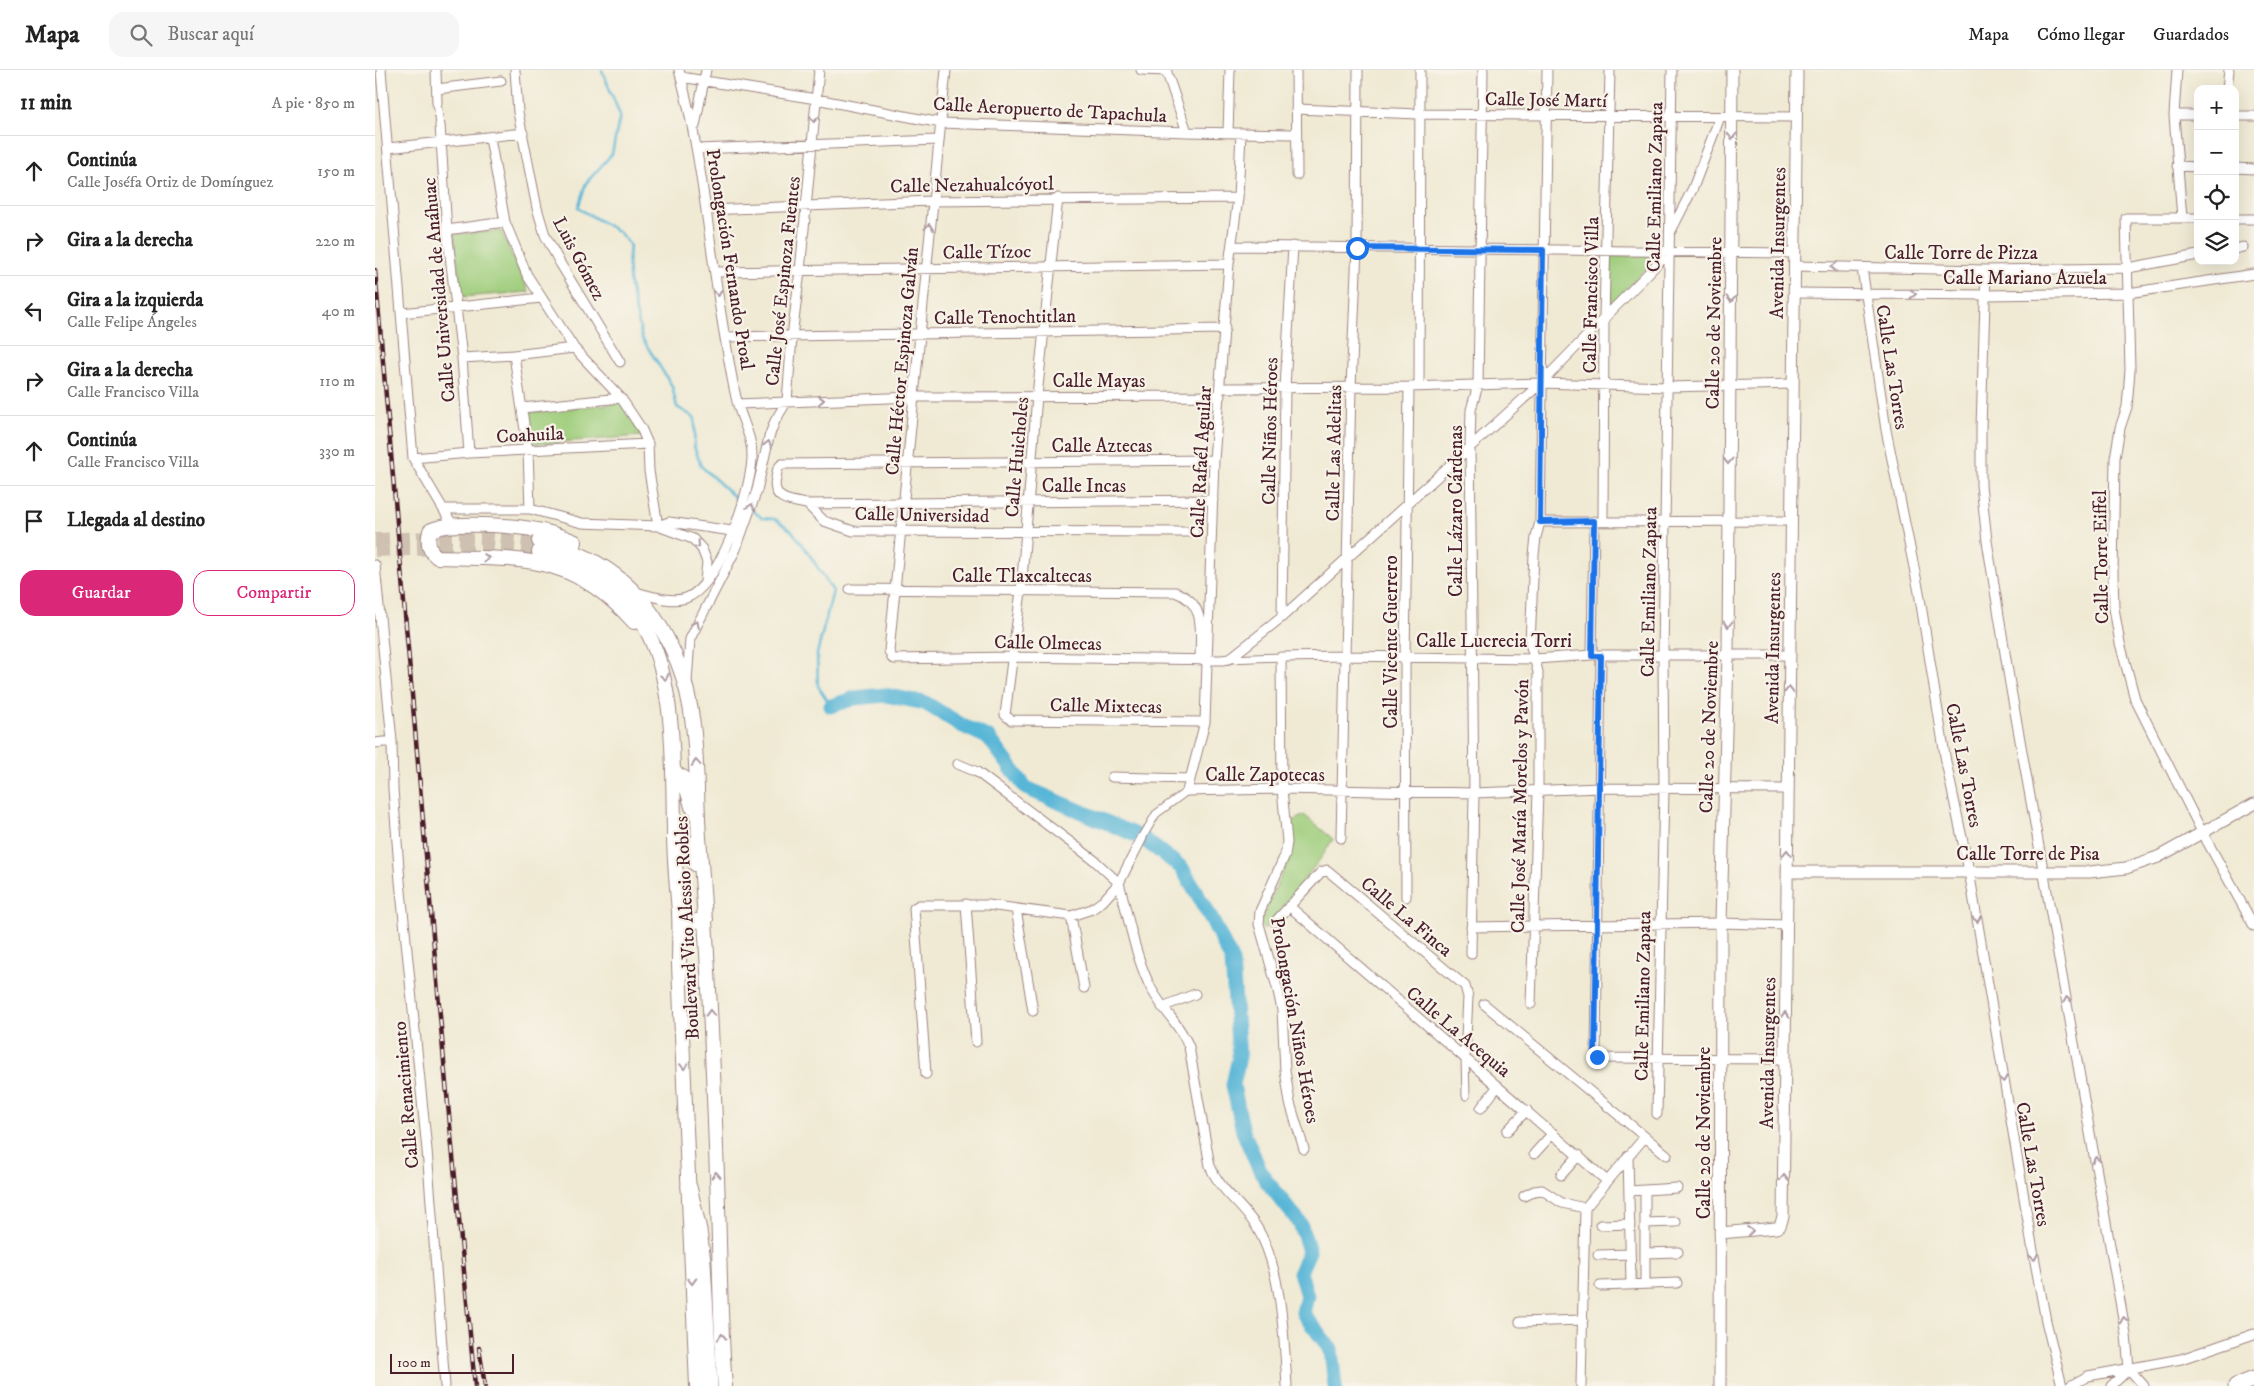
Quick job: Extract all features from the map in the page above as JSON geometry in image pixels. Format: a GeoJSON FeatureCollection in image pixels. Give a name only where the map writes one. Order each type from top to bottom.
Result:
{"type":"FeatureCollection","features":[{"type":"Feature","properties":{"kind":"highway"},"geometry":{"type":"LineString","coordinates":[[689,1188],[699,1230],[703,1262],[710,1386]]}},
{"type":"Feature","properties":{"kind":"highway"},"geometry":{"type":"LineString","coordinates":[[2236,1386],[2254,1379]]}},
{"type":"Feature","properties":{"kind":"main road"},"geometry":{"type":"LineString","coordinates":[[638,593],[618,567],[591,549],[570,540],[537,530],[453,524],[437,526],[430,530],[427,540],[431,552],[437,557],[536,561],[570,572],[600,590],[628,615],[655,646]]}},
{"type":"Feature","properties":{"kind":"main road","name":"Boulevard Vito Alessio Robles"},"geometry":{"type":"LineString","coordinates":[[697,1386],[679,965],[679,914],[674,836],[673,772],[667,690],[655,646],[635,611],[614,587],[575,563],[539,546],[574,551],[590,558],[638,593],[653,613],[669,644],[687,689],[695,747],[706,919],[725,1386]]}},
{"type":"Feature","properties":{"kind":"main road"},"geometry":{"type":"LineString","coordinates":[[673,772],[685,778],[699,829]]}},
{"type":"Feature","properties":{"kind":"main road"},"geometry":{"type":"LineString","coordinates":[[674,836],[681,837],[689,843],[705,904]]}},
{"type":"Feature","properties":{"kind":"main road"},"geometry":{"type":"LineString","coordinates":[[679,914],[691,922],[706,919]]}},
{"type":"Feature","properties":{"kind":"street"},"geometry":{"type":"LineString","coordinates":[[381,70],[413,458],[453,524]]}},
{"type":"Feature","properties":{"kind":"street"},"geometry":{"type":"LineString","coordinates":[[436,70],[440,125]]}},
{"type":"Feature","properties":{"kind":"street","name":"Luis Gómez"},"geometry":{"type":"LineString","coordinates":[[515,70],[515,96],[537,208],[545,234],[560,263],[620,362]]}},
{"type":"Feature","properties":{"kind":"street","name":"Calle José Espinoza Fuentes"},"geometry":{"type":"LineString","coordinates":[[741,522],[757,490],[769,437],[787,401],[819,70]]}},
{"type":"Feature","properties":{"kind":"street","name":"Calle Héctor Espinoza Galván"},"geometry":{"type":"LineString","coordinates":[[890,655],[925,268],[946,70]]}},
{"type":"Feature","properties":{"kind":"street"},"geometry":{"type":"LineString","coordinates":[[1141,70],[1167,71],[1187,132]]}},
{"type":"Feature","properties":{"kind":"street"},"geometry":{"type":"LineString","coordinates":[[1228,132],[1230,70]]}},
{"type":"Feature","properties":{"kind":"street"},"geometry":{"type":"LineString","coordinates":[[1295,70],[1297,175]]}},
{"type":"Feature","properties":{"kind":"street","name":"Calle Las Adelitas"},"geometry":{"type":"LineString","coordinates":[[1341,838],[1351,387],[1357,248],[1358,70]]}},
{"type":"Feature","properties":{"kind":"street"},"geometry":{"type":"LineString","coordinates":[[1419,386],[1420,70]]}},
{"type":"Feature","properties":{"kind":"street","name":"Calle Lázaro Cárdenas"},"geometry":{"type":"LineString","coordinates":[[1471,954],[1474,793],[1470,444],[1471,410],[1478,385],[1483,70]]}},
{"type":"Feature","properties":{"kind":"street","name":"Calle José María Morelos y Pavón"},"geometry":{"type":"LineString","coordinates":[[1531,1004],[1538,791],[1538,672],[1529,643],[1533,555],[1540,522],[1547,70]]}},
{"type":"Feature","properties":{"kind":"street","name":"Calle Francisco Villa"},"geometry":{"type":"LineString","coordinates":[[1610,70],[1604,385],[1598,521],[1596,656],[1600,788],[1595,1054],[1597,1057],[1657,1058]]}},
{"type":"Feature","properties":{"kind":"street","name":"Calle Emiliano Zapata"},"geometry":{"type":"LineString","coordinates":[[1657,1114],[1664,788],[1663,655],[1672,70]]}},
{"type":"Feature","properties":{"kind":"street","name":"Calle 20 de Noviembre"},"geometry":{"type":"LineString","coordinates":[[1720,1386],[1721,923],[1723,787],[1728,655],[1731,252],[1726,117],[1732,70]]}},
{"type":"Feature","properties":{"kind":"street","name":"Avenida Insurgentes"},"geometry":{"type":"LineString","coordinates":[[1720,1233],[1771,1229],[1779,1226],[1783,1217],[1797,70]]}},
{"type":"Feature","properties":{"kind":"street"},"geometry":{"type":"LineString","coordinates":[[2177,70],[2174,115],[2182,218],[2194,218]]}},
{"type":"Feature","properties":{"kind":"street"},"geometry":{"type":"LineString","coordinates":[[2227,85],[2229,70]]}},
{"type":"Feature","properties":{"kind":"street","name":"Calle Aeropuerto de Tapachula"},"geometry":{"type":"LineString","coordinates":[[680,74],[706,75],[816,99],[941,122],[1187,132],[1295,134]]}},
{"type":"Feature","properties":{"kind":"street","name":"Prolongación Fernando Proal"},"geometry":{"type":"LineString","coordinates":[[680,74],[695,130],[725,337],[738,404],[751,448],[749,482],[741,522]]}},
{"type":"Feature","properties":{"kind":"street"},"geometry":{"type":"LineString","coordinates":[[695,130],[706,75]]}},
{"type":"Feature","properties":{"kind":"street"},"geometry":{"type":"LineString","coordinates":[[437,89],[501,81]]}},
{"type":"Feature","properties":{"kind":"street","name":"Calle José Martí"},"geometry":{"type":"LineString","coordinates":[[1296,109],[1419,114],[1797,117]]}},
{"type":"Feature","properties":{"kind":"street"},"geometry":{"type":"LineString","coordinates":[[2174,115],[2194,115]]}},
{"type":"Feature","properties":{"kind":"street"},"geometry":{"type":"LineString","coordinates":[[2239,116],[2254,116]]}},
{"type":"Feature","properties":{"kind":"street"},"geometry":{"type":"LineString","coordinates":[[1669,233],[1693,188],[1726,117]]}},
{"type":"Feature","properties":{"kind":"street","name":"Calle Universidad de Anáhuac"},"geometry":{"type":"LineString","coordinates":[[440,125],[447,230],[462,358],[469,453]]}},
{"type":"Feature","properties":{"kind":"street","name":"Calle Rafaél Aguilar"},"geometry":{"type":"LineString","coordinates":[[1187,791],[1205,722],[1204,660],[1214,460],[1229,264],[1233,246],[1238,198],[1241,133]]}},
{"type":"Feature","properties":{"kind":"street"},"geometry":{"type":"LineString","coordinates":[[388,148],[523,134]]}},
{"type":"Feature","properties":{"kind":"street"},"geometry":{"type":"LineString","coordinates":[[490,138],[505,222],[527,275],[574,348],[621,398],[641,428],[648,444],[649,471],[658,526]]}},
{"type":"Feature","properties":{"kind":"street"},"geometry":{"type":"LineString","coordinates":[[698,149],[938,140]]}},
{"type":"Feature","properties":{"kind":"street"},"geometry":{"type":"LineString","coordinates":[[2177,166],[2194,167]]}},
{"type":"Feature","properties":{"kind":"street"},"geometry":{"type":"LineString","coordinates":[[2239,168],[2254,168]]}},
{"type":"Feature","properties":{"kind":"street","name":"Calle Nezahualcóyotl"},"geometry":{"type":"LineString","coordinates":[[708,210],[1058,198],[1238,198]]}},
{"type":"Feature","properties":{"kind":"street","name":"Calle Huicholes"},"geometry":{"type":"LineString","coordinates":[[1007,717],[1005,712],[1021,591],[1037,396],[1058,198]]}},
{"type":"Feature","properties":{"kind":"street","name":"Calle Torre Eiffel"},"geometry":{"type":"LineString","coordinates":[[2182,218],[2126,218],[2130,370],[2127,407],[2120,428],[2115,458],[2114,608],[2126,671],[2135,699],[2202,832],[2254,926]]}},
{"type":"Feature","properties":{"kind":"street"},"geometry":{"type":"LineString","coordinates":[[2239,219],[2254,219]]}},
{"type":"Feature","properties":{"kind":"street"},"geometry":{"type":"LineString","coordinates":[[447,230],[505,222]]}},
{"type":"Feature","properties":{"kind":"street"},"geometry":{"type":"LineString","coordinates":[[1233,246],[1606,250],[1668,253],[1795,253]]}},
{"type":"Feature","properties":{"kind":"street","name":"Calle Niños Héroes"},"geometry":{"type":"LineString","coordinates":[[1282,617],[1285,388],[1293,246]]}},
{"type":"Feature","properties":{"kind":"street"},"geometry":{"type":"LineString","coordinates":[[1229,658],[1282,617],[1470,444],[1541,383],[1668,253]]}},
{"type":"Feature","properties":{"kind":"street","name":"Calle Torre de Pizza"},"geometry":{"type":"LineString","coordinates":[[1794,266],[1986,270],[2128,268],[2194,256]]}},
{"type":"Feature","properties":{"kind":"street","name":"Calle Tízoc"},"geometry":{"type":"LineString","coordinates":[[715,272],[1229,264]]}},
{"type":"Feature","properties":{"kind":"street","name":"Calle Las Torres"},"geometry":{"type":"LineString","coordinates":[[1861,268],[1886,430],[1919,592],[1946,762],[1969,871],[2031,1242],[2046,1321],[2062,1386]]}},
{"type":"Feature","properties":{"kind":"street"},"geometry":{"type":"LineString","coordinates":[[1986,270],[1981,485],[1987,541],[2009,684],[2045,872],[2119,1296],[2129,1369],[2144,1386]]}},
{"type":"Feature","properties":{"kind":"street","name":"Calle Mariano Azuela"},"geometry":{"type":"LineString","coordinates":[[1794,293],[1985,295],[2128,292],[2254,274]]}},
{"type":"Feature","properties":{"kind":"street"},"geometry":{"type":"LineString","coordinates":[[401,313],[541,298]]}},
{"type":"Feature","properties":{"kind":"street","name":"Calle Tenochtitlan"},"geometry":{"type":"LineString","coordinates":[[725,337],[1225,329]]}},
{"type":"Feature","properties":{"kind":"street"},"geometry":{"type":"LineString","coordinates":[[462,358],[514,355],[574,348]]}},
{"type":"Feature","properties":{"kind":"street"},"geometry":{"type":"LineString","coordinates":[[514,355],[528,452],[530,509]]}},
{"type":"Feature","properties":{"kind":"street","name":"Calle Mayas"},"geometry":{"type":"LineString","coordinates":[[738,404],[914,397],[1220,392],[1285,388],[1541,383],[1667,386],[1793,384]]}},
{"type":"Feature","properties":{"kind":"street","name":"Calle Vicente Guerrero"},"geometry":{"type":"LineString","coordinates":[[1406,897],[1405,657],[1409,387]]}},
{"type":"Feature","properties":{"kind":"street"},"geometry":{"type":"LineString","coordinates":[[522,408],[621,398]]}},
{"type":"Feature","properties":{"kind":"street","name":"Coahuila"},"geometry":{"type":"LineString","coordinates":[[413,458],[469,453],[528,452],[648,444]]}},
{"type":"Feature","properties":{"kind":"street","name":"Calle Aztecas"},"geometry":{"type":"LineString","coordinates":[[777,494],[774,486],[778,468],[781,464],[1214,460]]}},
{"type":"Feature","properties":{"kind":"street","name":"Calle Incas"},"geometry":{"type":"LineString","coordinates":[[777,494],[793,502],[807,504],[1213,500]]}},
{"type":"Feature","properties":{"kind":"street","name":"Calle Universidad"},"geometry":{"type":"LineString","coordinates":[[807,504],[824,521],[853,531],[1194,532]]}},
{"type":"Feature","properties":{"kind":"street"},"geometry":{"type":"LineString","coordinates":[[444,509],[530,509],[582,522],[658,526],[693,539],[702,549],[707,568],[704,586]]}},
{"type":"Feature","properties":{"kind":"street"},"geometry":{"type":"LineString","coordinates":[[1540,522],[1791,521]]}},
{"type":"Feature","properties":{"kind":"street"},"geometry":{"type":"LineString","coordinates":[[658,526],[669,522],[732,532]]}},
{"type":"Feature","properties":{"kind":"street"},"geometry":{"type":"LineString","coordinates":[[638,593],[673,600],[686,598],[704,586],[724,556],[732,532],[741,522]]}},
{"type":"Feature","properties":{"kind":"street"},"geometry":{"type":"LineString","coordinates":[[687,689],[690,639],[701,614],[726,571],[741,522]]}},
{"type":"Feature","properties":{"kind":"street","name":"Calle Renacimiento"},"geometry":{"type":"LineString","coordinates":[[375,565],[378,645],[392,741],[393,789],[400,881],[427,1150],[445,1386]]}},
{"type":"Feature","properties":{"kind":"street","name":"Calle Tlaxcaltecas"},"geometry":{"type":"LineString","coordinates":[[850,589],[1175,592],[1192,600],[1199,615],[1204,660]]}},
{"type":"Feature","properties":{"kind":"street","name":"Calle Olmecas"},"geometry":{"type":"LineString","coordinates":[[890,655],[895,659],[1012,657],[1204,660],[1229,658]]}},
{"type":"Feature","properties":{"kind":"street","name":"Calle Lucrecia Torri"},"geometry":{"type":"LineString","coordinates":[[1229,658],[1345,656],[1535,659],[1596,656],[1790,655]]}},
{"type":"Feature","properties":{"kind":"street"},"geometry":{"type":"LineString","coordinates":[[1281,657],[1282,789]]}},
{"type":"Feature","properties":{"kind":"street","name":"Calle Mixtecas"},"geometry":{"type":"LineString","coordinates":[[1007,717],[1011,720],[1205,722]]}},
{"type":"Feature","properties":{"kind":"street"},"geometry":{"type":"LineString","coordinates":[[375,743],[392,741]]}},
{"type":"Feature","properties":{"kind":"street"},"geometry":{"type":"LineString","coordinates":[[958,764],[977,772],[1094,860],[1119,883],[1148,982],[1162,1007],[1181,1030],[1189,1047],[1210,1166],[1215,1178],[1255,1224],[1267,1247],[1283,1317],[1287,1386]]}},
{"type":"Feature","properties":{"kind":"street"},"geometry":{"type":"LineString","coordinates":[[1112,777],[1190,779]]}},
{"type":"Feature","properties":{"kind":"street","name":"Calle Zapotecas"},"geometry":{"type":"LineString","coordinates":[[1187,791],[1282,789],[1474,793],[1600,788],[1723,787],[1788,789]]}},
{"type":"Feature","properties":{"kind":"street","name":"Prolongación Niños Héroes"},"geometry":{"type":"LineString","coordinates":[[1282,789],[1287,842],[1285,856],[1260,911],[1259,924],[1278,991],[1290,1103],[1303,1149]]}},
{"type":"Feature","properties":{"kind":"street"},"geometry":{"type":"LineString","coordinates":[[926,1074],[914,908],[919,905],[966,904],[1071,916],[1092,908],[1103,901],[1119,883],[1156,814],[1187,791]]}},
{"type":"Feature","properties":{"kind":"street","name":"Calle Torre de Pisa"},"geometry":{"type":"LineString","coordinates":[[1787,872],[2090,872],[2126,868],[2158,857],[2254,804]]}},
{"type":"Feature","properties":{"kind":"street","name":"Calle La Finca"},"geometry":{"type":"LineString","coordinates":[[1289,906],[1323,870],[1327,870],[1461,982],[1467,990],[1465,1058]]}},
{"type":"Feature","properties":{"kind":"street"},"geometry":{"type":"LineString","coordinates":[[966,904],[976,1042]]}},
{"type":"Feature","properties":{"kind":"street"},"geometry":{"type":"LineString","coordinates":[[1275,922],[1289,906]]}},
{"type":"Feature","properties":{"kind":"street","name":"Calle La Acequia"},"geometry":{"type":"LineString","coordinates":[[1289,906],[1607,1180]]}},
{"type":"Feature","properties":{"kind":"street"},"geometry":{"type":"LineString","coordinates":[[1016,909],[1033,1011]]}},
{"type":"Feature","properties":{"kind":"street"},"geometry":{"type":"LineString","coordinates":[[1071,916],[1084,988]]}},
{"type":"Feature","properties":{"kind":"street"},"geometry":{"type":"LineString","coordinates":[[1471,926],[1660,923],[1786,925]]}},
{"type":"Feature","properties":{"kind":"street"},"geometry":{"type":"LineString","coordinates":[[1162,1007],[1195,994]]}},
{"type":"Feature","properties":{"kind":"street"},"geometry":{"type":"LineString","coordinates":[[1484,1004],[1667,1155]]}},
{"type":"Feature","properties":{"kind":"street"},"geometry":{"type":"LineString","coordinates":[[1465,1058],[1466,1096]]}},
{"type":"Feature","properties":{"kind":"street"},"geometry":{"type":"LineString","coordinates":[[1657,1058],[1785,1059]]}},
{"type":"Feature","properties":{"kind":"street"},"geometry":{"type":"LineString","coordinates":[[1481,1108],[1498,1086]]}},
{"type":"Feature","properties":{"kind":"street"},"geometry":{"type":"LineString","coordinates":[[1507,1131],[1527,1110]]}},
{"type":"Feature","properties":{"kind":"street"},"geometry":{"type":"LineString","coordinates":[[1534,1154],[1553,1132]]}},
{"type":"Feature","properties":{"kind":"street"},"geometry":{"type":"LineString","coordinates":[[1581,1386],[1585,1208],[1607,1180],[1645,1138]]}},
{"type":"Feature","properties":{"kind":"street"},"geometry":{"type":"LineString","coordinates":[[1561,1175],[1579,1155]]}},
{"type":"Feature","properties":{"kind":"street"},"geometry":{"type":"LineString","coordinates":[[1628,1156],[1631,1283]]}},
{"type":"Feature","properties":{"kind":"street"},"geometry":{"type":"LineString","coordinates":[[1629,1191],[1677,1188]]}},
{"type":"Feature","properties":{"kind":"street"},"geometry":{"type":"LineString","coordinates":[[1524,1196],[1534,1190],[1542,1190],[1562,1203],[1585,1208]]}},
{"type":"Feature","properties":{"kind":"street"},"geometry":{"type":"LineString","coordinates":[[1645,1190],[1645,1283]]}},
{"type":"Feature","properties":{"kind":"street"},"geometry":{"type":"LineString","coordinates":[[1645,1223],[1676,1222]]}},
{"type":"Feature","properties":{"kind":"street"},"geometry":{"type":"LineString","coordinates":[[1600,1225],[1630,1224]]}},
{"type":"Feature","properties":{"kind":"street"},"geometry":{"type":"LineString","coordinates":[[1645,1253],[1677,1252]]}},
{"type":"Feature","properties":{"kind":"street"},"geometry":{"type":"LineString","coordinates":[[1598,1255],[1630,1254]]}},
{"type":"Feature","properties":{"kind":"street"},"geometry":{"type":"LineString","coordinates":[[1600,1286],[1631,1283],[1677,1283]]}},
{"type":"Feature","properties":{"kind":"street"},"geometry":{"type":"LineString","coordinates":[[1520,1322],[1583,1320]]}},
{"type":"Feature","properties":{"kind":"street"},"geometry":{"type":"LineString","coordinates":[[2071,1386],[2088,1376],[2181,1359],[2254,1334]]}},
{"type":"Feature","properties":{"kind":"street"},"geometry":{"type":"LineString","coordinates":[[2111,1386],[2129,1369]]}},
{"type":"Feature","properties":{"kind":"green space"},"geometry":{"type":"Polygon","coordinates":[[[501,231],[529,292],[461,297],[454,234],[501,231]]]}},
{"type":"Feature","properties":{"kind":"green space"},"geometry":{"type":"Polygon","coordinates":[[[1611,256],[1659,256],[1611,304],[1611,256]]]}},
{"type":"Feature","properties":{"kind":"green space"},"geometry":{"type":"Polygon","coordinates":[[[621,403],[643,436],[533,444],[525,413],[621,403]]]}},
{"type":"Feature","properties":{"kind":"green space"},"geometry":{"type":"Polygon","coordinates":[[[1304,815],[1333,839],[1321,858],[1264,930],[1260,923],[1295,844],[1291,822],[1304,815]]]}},
{"type":"Feature","properties":{"kind":"waterway"},"geometry":{"type":"LineString","coordinates":[[602,70],[620,115],[612,154],[586,183],[578,208],[619,232],[630,245],[628,265],[630,285],[642,338],[672,386],[677,407],[695,418],[694,446],[701,466],[741,503]]}},
{"type":"Feature","properties":{"kind":"waterway"},"geometry":{"type":"LineString","coordinates":[[752,510],[762,518],[775,519],[792,531],[833,591],[817,654],[818,686],[831,706]]}},
{"type":"Feature","properties":{"kind":"waterway"},"geometry":{"type":"LineString","coordinates":[[831,706],[855,698],[885,695],[925,703],[963,726],[989,738],[1026,788],[1142,838],[1182,868],[1212,920],[1232,961],[1239,1057],[1233,1085],[1243,1131],[1265,1179],[1300,1223],[1309,1251],[1300,1272],[1307,1296],[1303,1313],[1331,1350],[1335,1386]]}},
{"type":"Feature","properties":{"kind":"tunnel"},"geometry":{"type":"LineString","coordinates":[[375,540],[489,536],[539,541]]}},
{"type":"Feature","properties":{"kind":"tunnel"},"geometry":{"type":"LineString","coordinates":[[375,550],[487,547],[539,552]]}},
{"type":"Feature","properties":{"kind":"railway"},"geometry":{"type":"LineString","coordinates":[[375,270],[445,1073],[475,1386]]}},
{"type":"Feature","properties":{"kind":"railway"},"geometry":{"type":"LineString","coordinates":[[479,1348],[485,1386]]}},
{"type":"Feature","properties":{"kind":"route"},"geometry":{"type":"LineString","coordinates":[[1357,248],[1543,250],[1540,522],[1594,521],[1592,656],[1601,656],[1595,1054],[1597,1057]]}}]}
